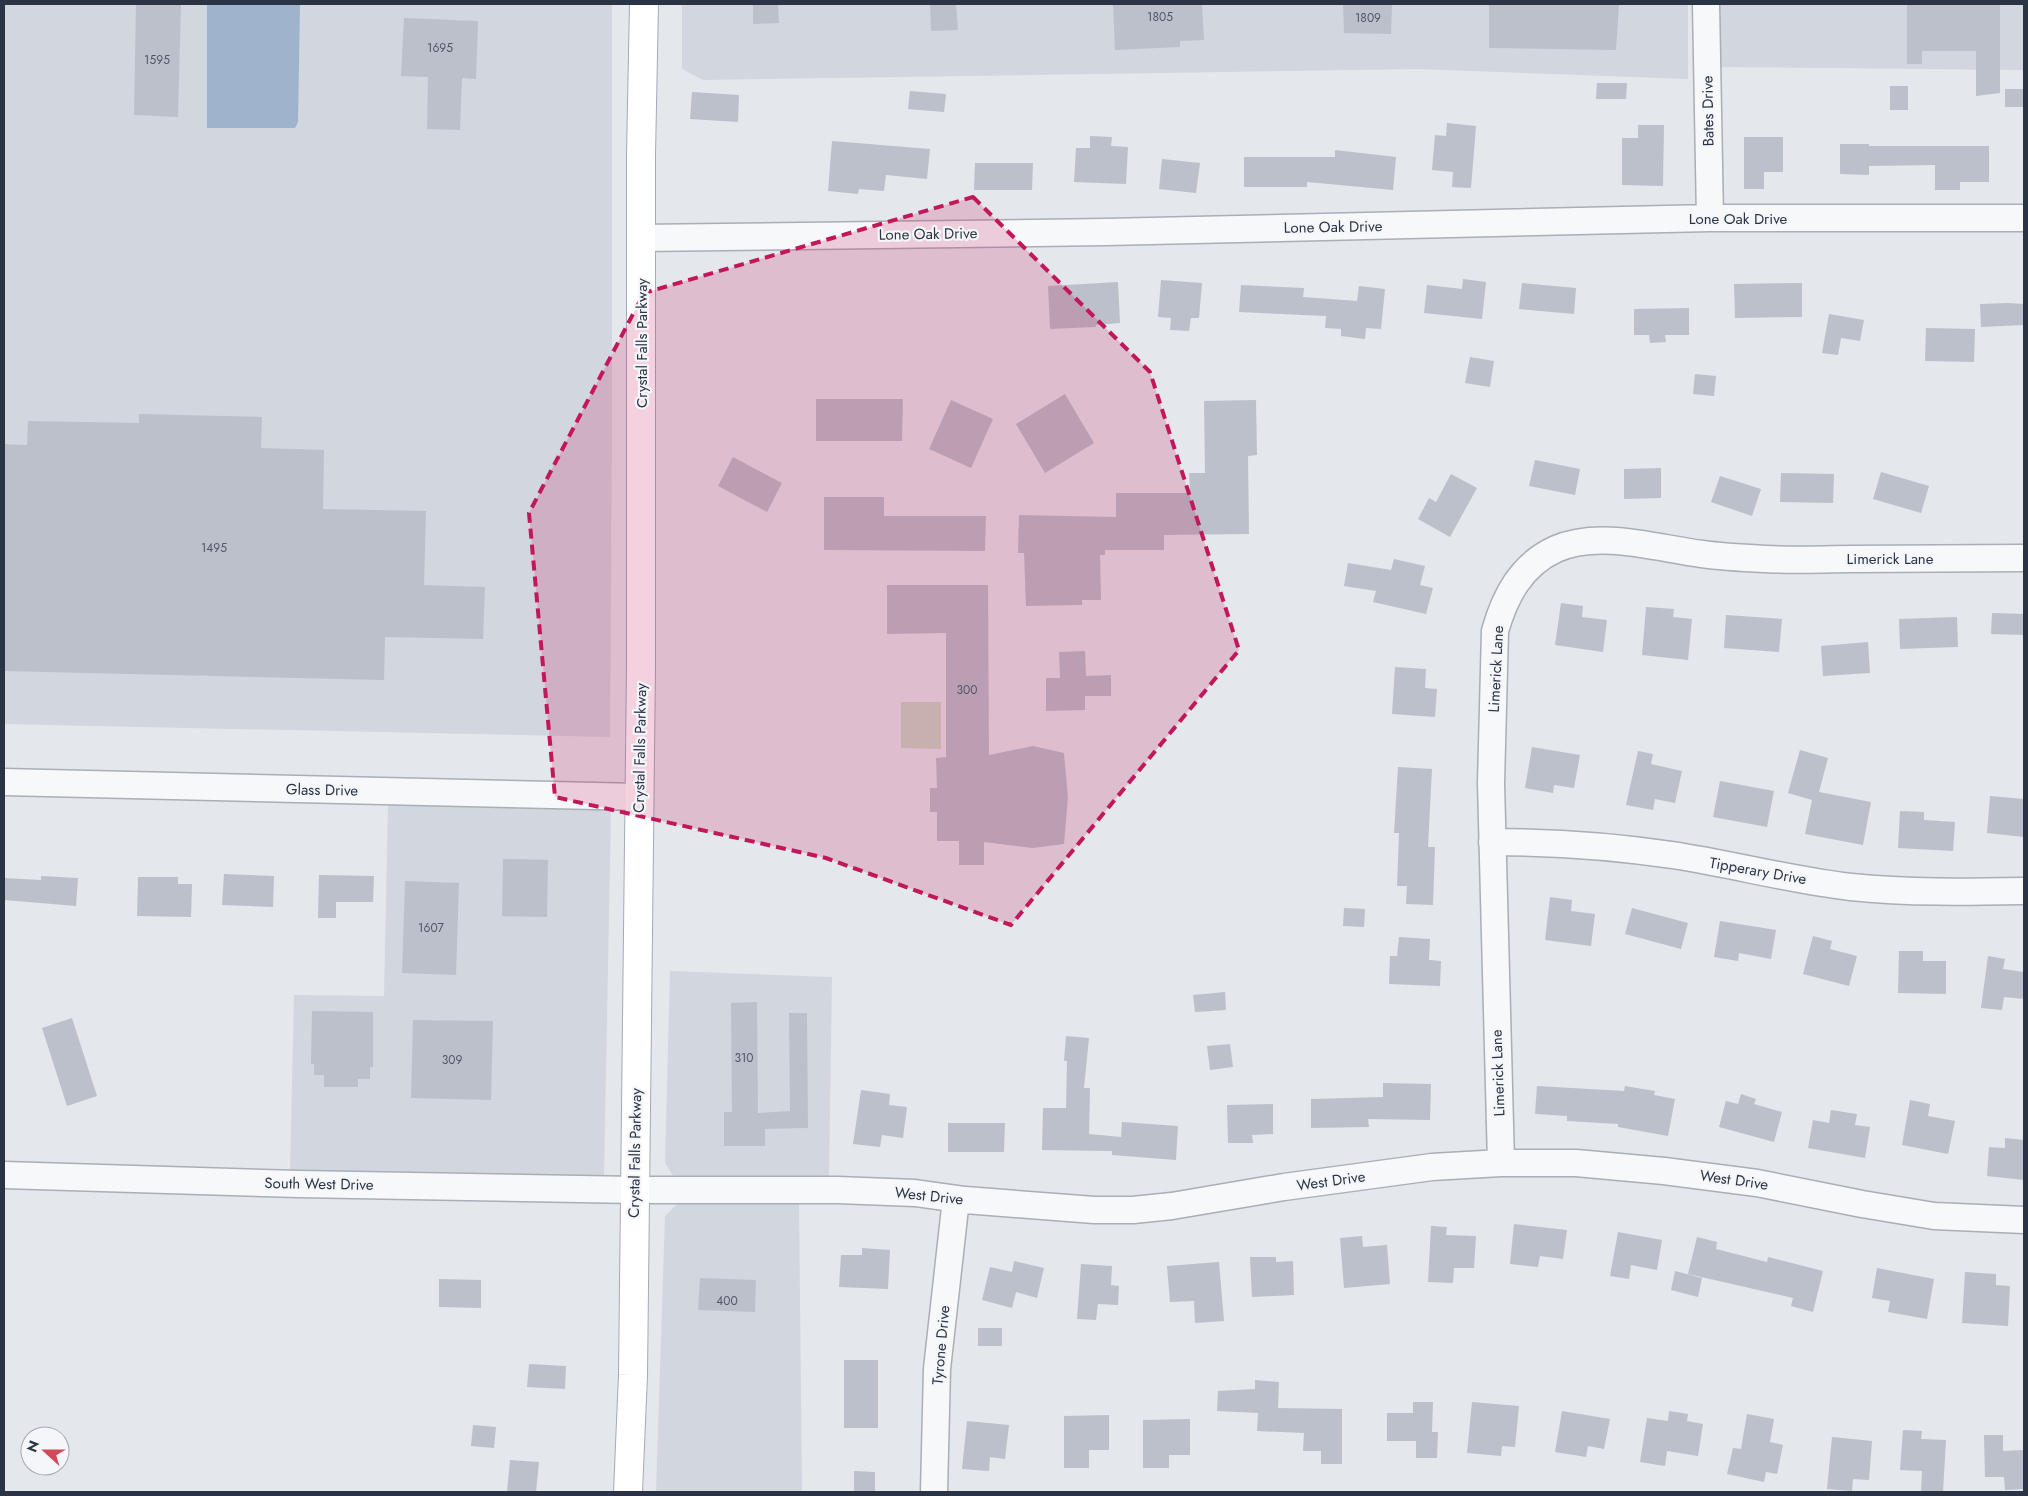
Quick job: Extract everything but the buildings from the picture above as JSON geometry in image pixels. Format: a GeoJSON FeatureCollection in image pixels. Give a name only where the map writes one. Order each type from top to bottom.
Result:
{"type":"FeatureCollection","features":[{"type":"Feature","properties":{"kind":"main road","name":"Crystal Falls Parkway"},"geometry":{"type":"LineString","coordinates":[[628,1492],[633,1375],[642,565],[641,238],[644,4]]}},
{"type":"Feature","properties":{"kind":"street","name":"Bates Drive"},"geometry":{"type":"LineString","coordinates":[[1706,4],[1710,218]]}},
{"type":"Feature","properties":{"kind":"street","name":"Lone Oak Drive"},"geometry":{"type":"LineString","coordinates":[[641,238],[1106,232],[1710,218],[2024,218]]}},
{"type":"Feature","properties":{"kind":"street","name":"Limerick Lane"},"geometry":{"type":"LineString","coordinates":[[1501,1163],[1491,783],[1495,631],[1508,593],[1523,573],[1542,557],[1556,549],[1580,541],[1604,540],[1704,555],[1768,559],[2024,558]]}},
{"type":"Feature","properties":{"kind":"street","name":"Glass Drive"},"geometry":{"type":"LineString","coordinates":[[4,782],[639,798]]}},
{"type":"Feature","properties":{"kind":"street","name":"Tipperary Drive"},"geometry":{"type":"LineString","coordinates":[[1492,842],[1537,842],[1606,846],[1850,887],[1929,893],[2024,891]]}},
{"type":"Feature","properties":{"kind":"street","name":"West Drive"},"geometry":{"type":"LineString","coordinates":[[635,1190],[837,1190],[916,1193],[1055,1209],[1133,1210],[1172,1206],[1284,1187],[1422,1168],[1501,1163],[1576,1163],[1664,1170],[1758,1183],[1934,1216],[2024,1220]]}},
{"type":"Feature","properties":{"kind":"street","name":"South West Drive"},"geometry":{"type":"LineString","coordinates":[[4,1175],[290,1184],[635,1190]]}},
{"type":"Feature","properties":{"kind":"street","name":"Tyrone Drive"},"geometry":{"type":"LineString","coordinates":[[934,1492],[937,1369],[956,1199]]}},
{"type":"Feature","properties":{"kind":"highlighted area"},"geometry":{"type":"Polygon","coordinates":[[[973,197],[1150,372],[1239,650],[1011,925],[826,858],[555,797],[529,513],[644,293],[973,197]]]}},
{"type":"Feature","properties":{"kind":"shaded area"},"geometry":{"type":"Polygon","coordinates":[[[4,4],[612,4],[610,737],[4,724],[4,4]]]}},
{"type":"Feature","properties":{"kind":"shaded area"},"geometry":{"type":"Polygon","coordinates":[[[682,4],[1688,4],[1688,79],[1417,69],[703,80],[682,69],[682,4]]]}},
{"type":"Feature","properties":{"kind":"shaded area"},"geometry":{"type":"Polygon","coordinates":[[[1720,4],[2024,4],[2024,70],[1720,67],[1720,4]]]}},
{"type":"Feature","properties":{"kind":"shaded area"},"geometry":{"type":"Polygon","coordinates":[[[388,805],[611,808],[604,1176],[290,1171],[294,995],[384,996],[388,805]]]}},
{"type":"Feature","properties":{"kind":"shaded area"},"geometry":{"type":"Polygon","coordinates":[[[670,971],[832,977],[829,1179],[674,1177],[665,1163],[670,971]]]}},
{"type":"Feature","properties":{"kind":"shaded area"},"geometry":{"type":"Polygon","coordinates":[[[678,1203],[799,1203],[802,1492],[656,1492],[665,1216],[678,1203]]]}},
{"type":"Feature","properties":{"kind":"green space"},"geometry":{"type":"Polygon","coordinates":[[[901,702],[941,702],[941,749],[901,748],[901,702]]]}},
{"type":"Feature","properties":{"kind":"water"},"geometry":{"type":"Polygon","coordinates":[[[207,4],[300,4],[298,122],[295,128],[207,128],[207,4]]]}}]}
